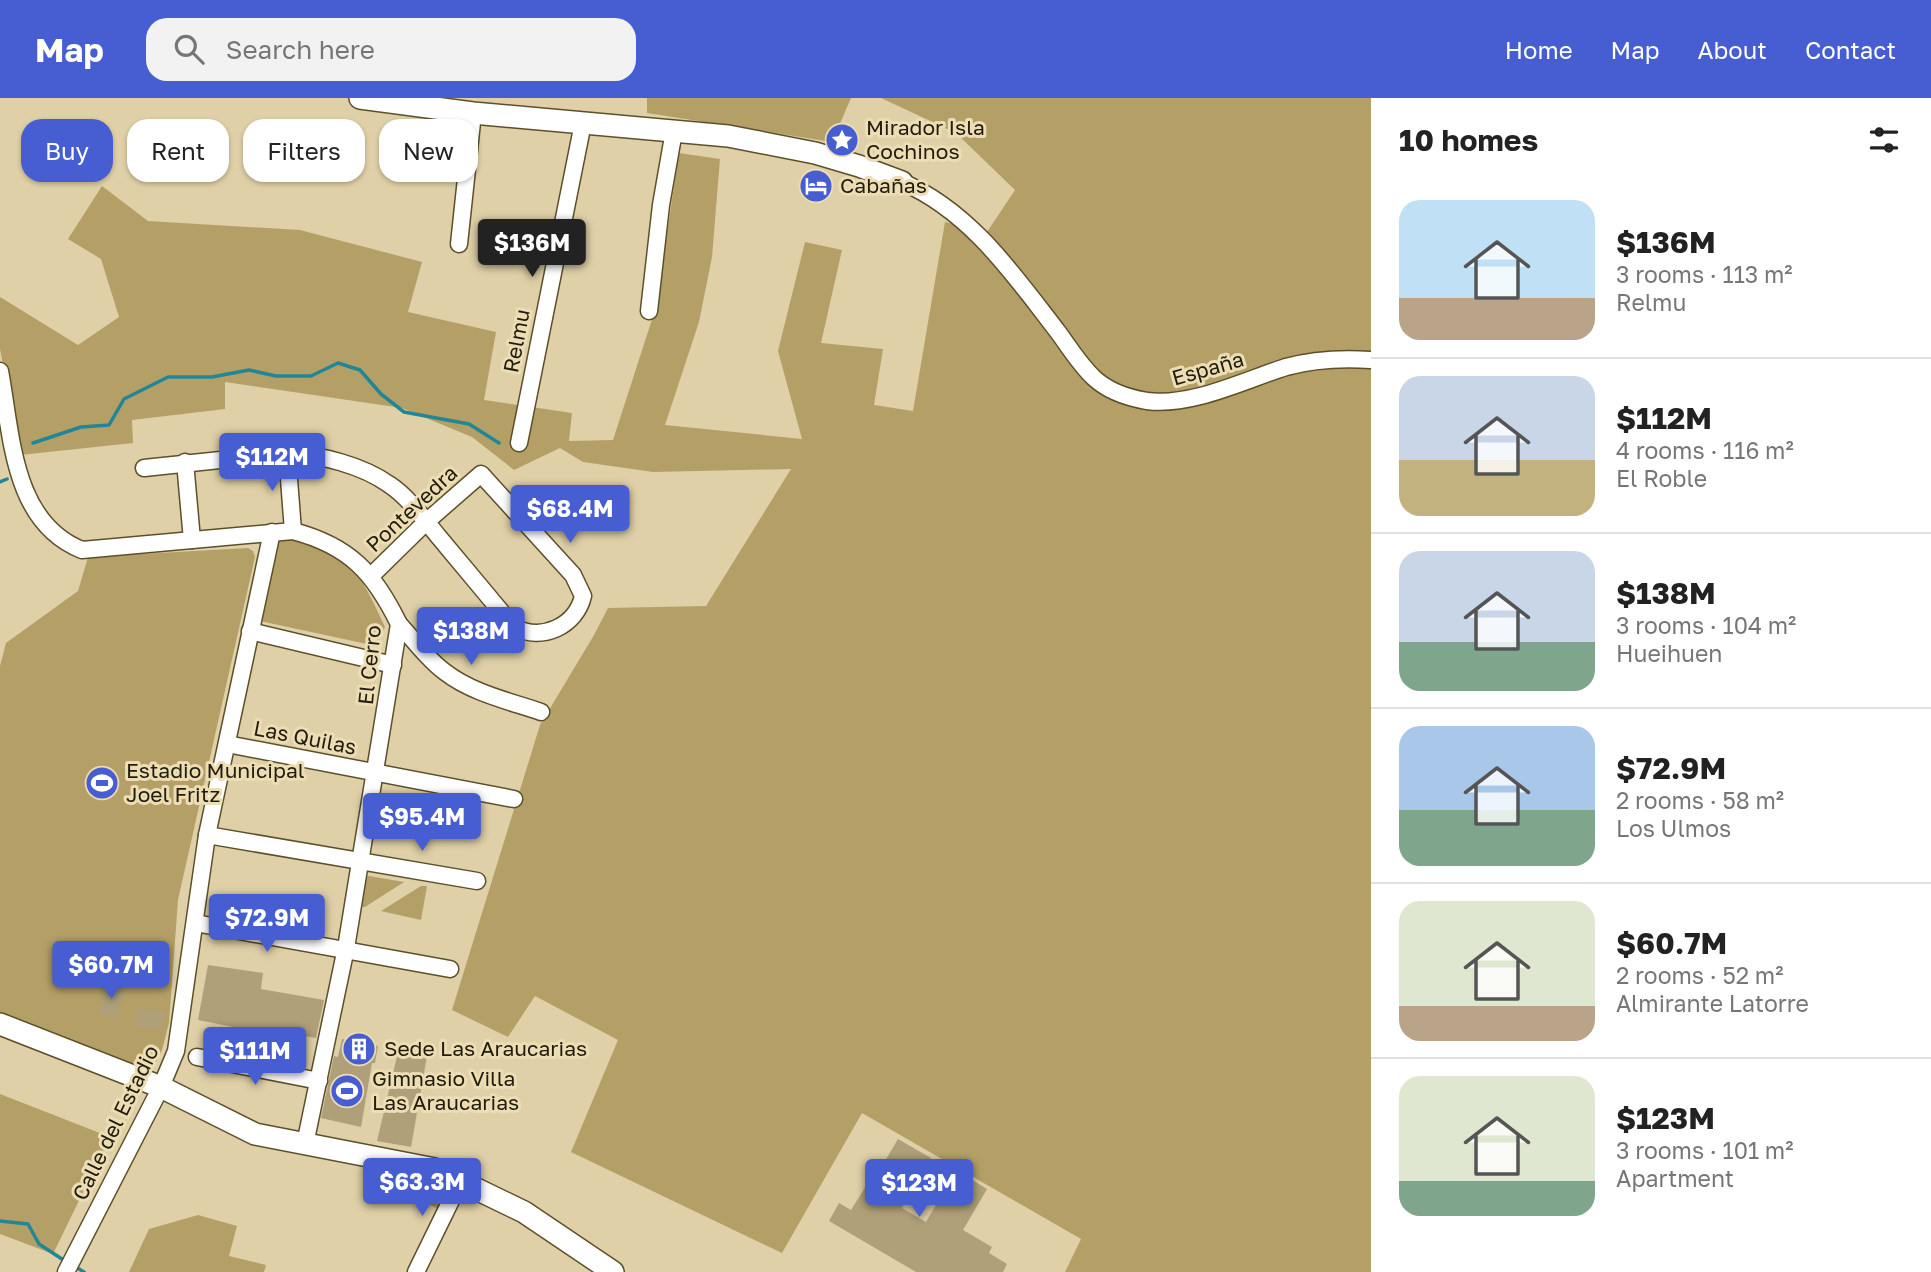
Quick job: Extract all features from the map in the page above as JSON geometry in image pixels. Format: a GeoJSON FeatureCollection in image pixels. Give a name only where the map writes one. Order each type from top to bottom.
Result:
{"type":"FeatureCollection","features":[{"type":"Feature","properties":{"kind":"main road"},"geometry":{"type":"LineString","coordinates":[[360,98],[473,113],[728,136],[804,151],[859,166],[902,182]]}},
{"type":"Feature","properties":{"kind":"main road"},"geometry":{"type":"LineString","coordinates":[[0,1024],[160,1087],[238,1127],[268,1137],[435,1169],[524,1212],[613,1272]]}},
{"type":"Feature","properties":{"kind":"street"},"geometry":{"type":"LineString","coordinates":[[459,244],[473,113]]}},
{"type":"Feature","properties":{"kind":"street","name":"Relmu"},"geometry":{"type":"LineString","coordinates":[[519,443],[583,123]]}},
{"type":"Feature","properties":{"kind":"street"},"geometry":{"type":"LineString","coordinates":[[649,311],[661,205],[674,131]]}},
{"type":"Feature","properties":{"kind":"street","name":"España"},"geometry":{"type":"LineString","coordinates":[[902,182],[927,192],[956,214],[1021,285],[1094,378],[1115,392],[1145,401],[1185,400],[1315,360],[1371,360]]}},
{"type":"Feature","properties":{"kind":"street","name":"El Cerro"},"geometry":{"type":"LineString","coordinates":[[0,371],[19,474],[36,515],[66,544],[82,550],[293,531],[324,539],[350,557],[371,576],[386,596],[400,624],[346,948],[305,1144]]}},
{"type":"Feature","properties":{"kind":"street"},"geometry":{"type":"LineString","coordinates":[[287,453],[293,531]]}},
{"type":"Feature","properties":{"kind":"street"},"geometry":{"type":"LineString","coordinates":[[144,468],[302,453],[343,464],[381,479],[393,486],[426,522]]}},
{"type":"Feature","properties":{"kind":"street"},"geometry":{"type":"LineString","coordinates":[[185,462],[192,540]]}},
{"type":"Feature","properties":{"kind":"street","name":"Pontevedra"},"geometry":{"type":"LineString","coordinates":[[371,576],[426,522],[481,474],[573,575],[582,591],[578,610],[564,626],[554,631],[520,631],[426,522]]}},
{"type":"Feature","properties":{"kind":"street","name":"Calle del Estadio"},"geometry":{"type":"LineString","coordinates":[[66,1272],[176,1051],[207,835],[272,532]]}},
{"type":"Feature","properties":{"kind":"street"},"geometry":{"type":"LineString","coordinates":[[400,624],[443,672],[489,695],[541,712]]}},
{"type":"Feature","properties":{"kind":"street"},"geometry":{"type":"LineString","coordinates":[[250,631],[393,665]]}},
{"type":"Feature","properties":{"kind":"street","name":"Las Quilas"},"geometry":{"type":"LineString","coordinates":[[227,744],[514,799]]}},
{"type":"Feature","properties":{"kind":"street"},"geometry":{"type":"LineString","coordinates":[[207,835],[477,881]]}},
{"type":"Feature","properties":{"kind":"street"},"geometry":{"type":"LineString","coordinates":[[195,923],[450,968]]}},
{"type":"Feature","properties":{"kind":"street"},"geometry":{"type":"LineString","coordinates":[[197,1057],[319,1081]]}},
{"type":"Feature","properties":{"kind":"street"},"geometry":{"type":"LineString","coordinates":[[416,1272],[461,1180]]}},
{"type":"Feature","properties":{"kind":"shaded area"},"geometry":{"type":"Polygon","coordinates":[[[647,98],[851,98],[832,142],[647,113],[647,98]]]}},
{"type":"Feature","properties":{"kind":"shaded area"},"geometry":{"type":"Polygon","coordinates":[[[881,98],[1371,98],[1371,1272],[1065,1272],[1081,1239],[862,1113],[782,1253],[571,1152],[618,1040],[535,996],[508,1037],[452,1010],[540,725],[608,608],[706,606],[791,469],[653,472],[583,462],[560,448],[514,470],[472,437],[402,408],[225,382],[225,409],[132,420],[133,443],[20,455],[0,349],[0,297],[78,345],[119,317],[101,259],[68,239],[102,186],[148,221],[300,230],[422,262],[408,312],[496,332],[484,400],[572,413],[569,441],[613,440],[656,307],[679,153],[720,159],[712,257],[699,322],[665,425],[802,439],[778,351],[805,242],[842,250],[821,343],[883,349],[874,405],[913,411],[945,222],[987,232],[1015,190],[956,133],[881,98]]]}},
{"type":"Feature","properties":{"kind":"shaded area"},"geometry":{"type":"Polygon","coordinates":[[[295,538],[334,551],[353,569],[385,627],[376,646],[260,621],[276,539],[295,538]]]}},
{"type":"Feature","properties":{"kind":"shaded area","name":"Estadio Municipal Joel Fritz"},"geometry":{"type":"Polygon","coordinates":[[[248,548],[253,551],[255,557],[178,900],[169,1023],[162,1050],[151,1072],[0,1016],[0,666],[6,643],[78,591],[88,557],[248,548]]]}},
{"type":"Feature","properties":{"kind":"shaded area"},"geometry":{"type":"Polygon","coordinates":[[[363,877],[404,882],[365,907],[356,907],[363,877]]]}},
{"type":"Feature","properties":{"kind":"shaded area"},"geometry":{"type":"Polygon","coordinates":[[[421,886],[427,886],[421,920],[381,911],[421,886]]]}},
{"type":"Feature","properties":{"kind":"shaded area"},"geometry":{"type":"Polygon","coordinates":[[[0,1094],[110,1137],[53,1254],[0,1234],[0,1094]]]}},
{"type":"Feature","properties":{"kind":"shaded area"},"geometry":{"type":"Polygon","coordinates":[[[405,1173],[431,1178],[449,1186],[438,1209],[398,1187],[392,1175],[405,1173]]]}},
{"type":"Feature","properties":{"kind":"shaded area"},"geometry":{"type":"Polygon","coordinates":[[[198,1215],[237,1226],[229,1256],[266,1265],[264,1272],[129,1272],[149,1229],[198,1215]]]}},
{"type":"Feature","properties":{"kind":"building"},"geometry":{"type":"Polygon","coordinates":[[[208,965],[263,973],[261,989],[324,1000],[316,1038],[298,1035],[296,1045],[263,1039],[264,1033],[198,1020],[208,965]]]}},
{"type":"Feature","properties":{"kind":"building"},"geometry":{"type":"Polygon","coordinates":[[[105,983],[125,987],[117,1019],[98,1015],[105,983]]]}},
{"type":"Feature","properties":{"kind":"building"},"geometry":{"type":"Polygon","coordinates":[[[138,1008],[165,1012],[161,1030],[135,1026],[138,1008]]]}},
{"type":"Feature","properties":{"kind":"building","name":"Gimnasio Villa Las Araucarias"},"geometry":{"type":"Polygon","coordinates":[[[342,1039],[378,1046],[375,1063],[372,1063],[361,1127],[321,1118],[334,1056],[338,1057],[342,1039]]]}},
{"type":"Feature","properties":{"kind":"building"},"geometry":{"type":"Polygon","coordinates":[[[399,1048],[427,1056],[411,1147],[377,1141],[399,1048]]]}},
{"type":"Feature","properties":{"kind":"building"},"geometry":{"type":"Polygon","coordinates":[[[898,1139],[931,1158],[902,1208],[926,1222],[956,1170],[987,1189],[963,1230],[992,1247],[989,1253],[1007,1264],[1003,1272],[916,1272],[829,1221],[839,1203],[851,1210],[866,1186],[869,1188],[898,1139]]]}},
{"type":"Feature","properties":{"kind":"waterway"},"geometry":{"type":"LineString","coordinates":[[33,443],[81,427],[109,425],[124,399],[168,377],[212,377],[249,370],[276,376],[311,376],[338,363],[360,370],[381,394],[404,412],[469,424],[499,443]]}},
{"type":"Feature","properties":{"kind":"waterway"},"geometry":{"type":"LineString","coordinates":[[0,482],[7,479]]}},
{"type":"Feature","properties":{"kind":"waterway"},"geometry":{"type":"LineString","coordinates":[[0,1221],[28,1224],[39,1244],[65,1261]]}},
{"type":"Feature","properties":{"kind":"waterway"},"geometry":{"type":"LineString","coordinates":[[74,1266],[84,1272]]}},
{"type":"Feature","properties":{"kind":"place","name":"Mirador Isla Cochinos"},"geometry":{"type":"Point","coordinates":[842,140]}},
{"type":"Feature","properties":{"kind":"place","name":"Cabañas"},"geometry":{"type":"Point","coordinates":[816,186]}},
{"type":"Feature","properties":{"kind":"place","name":"Estadio Municipal Joel Fritz"},"geometry":{"type":"Point","coordinates":[102,783]}},
{"type":"Feature","properties":{"kind":"place","name":"Sede Las Araucarias"},"geometry":{"type":"Point","coordinates":[359,1049]}},
{"type":"Feature","properties":{"kind":"place","name":"Gimnasio Villa Las Araucarias"},"geometry":{"type":"Point","coordinates":[347,1091]}}]}
